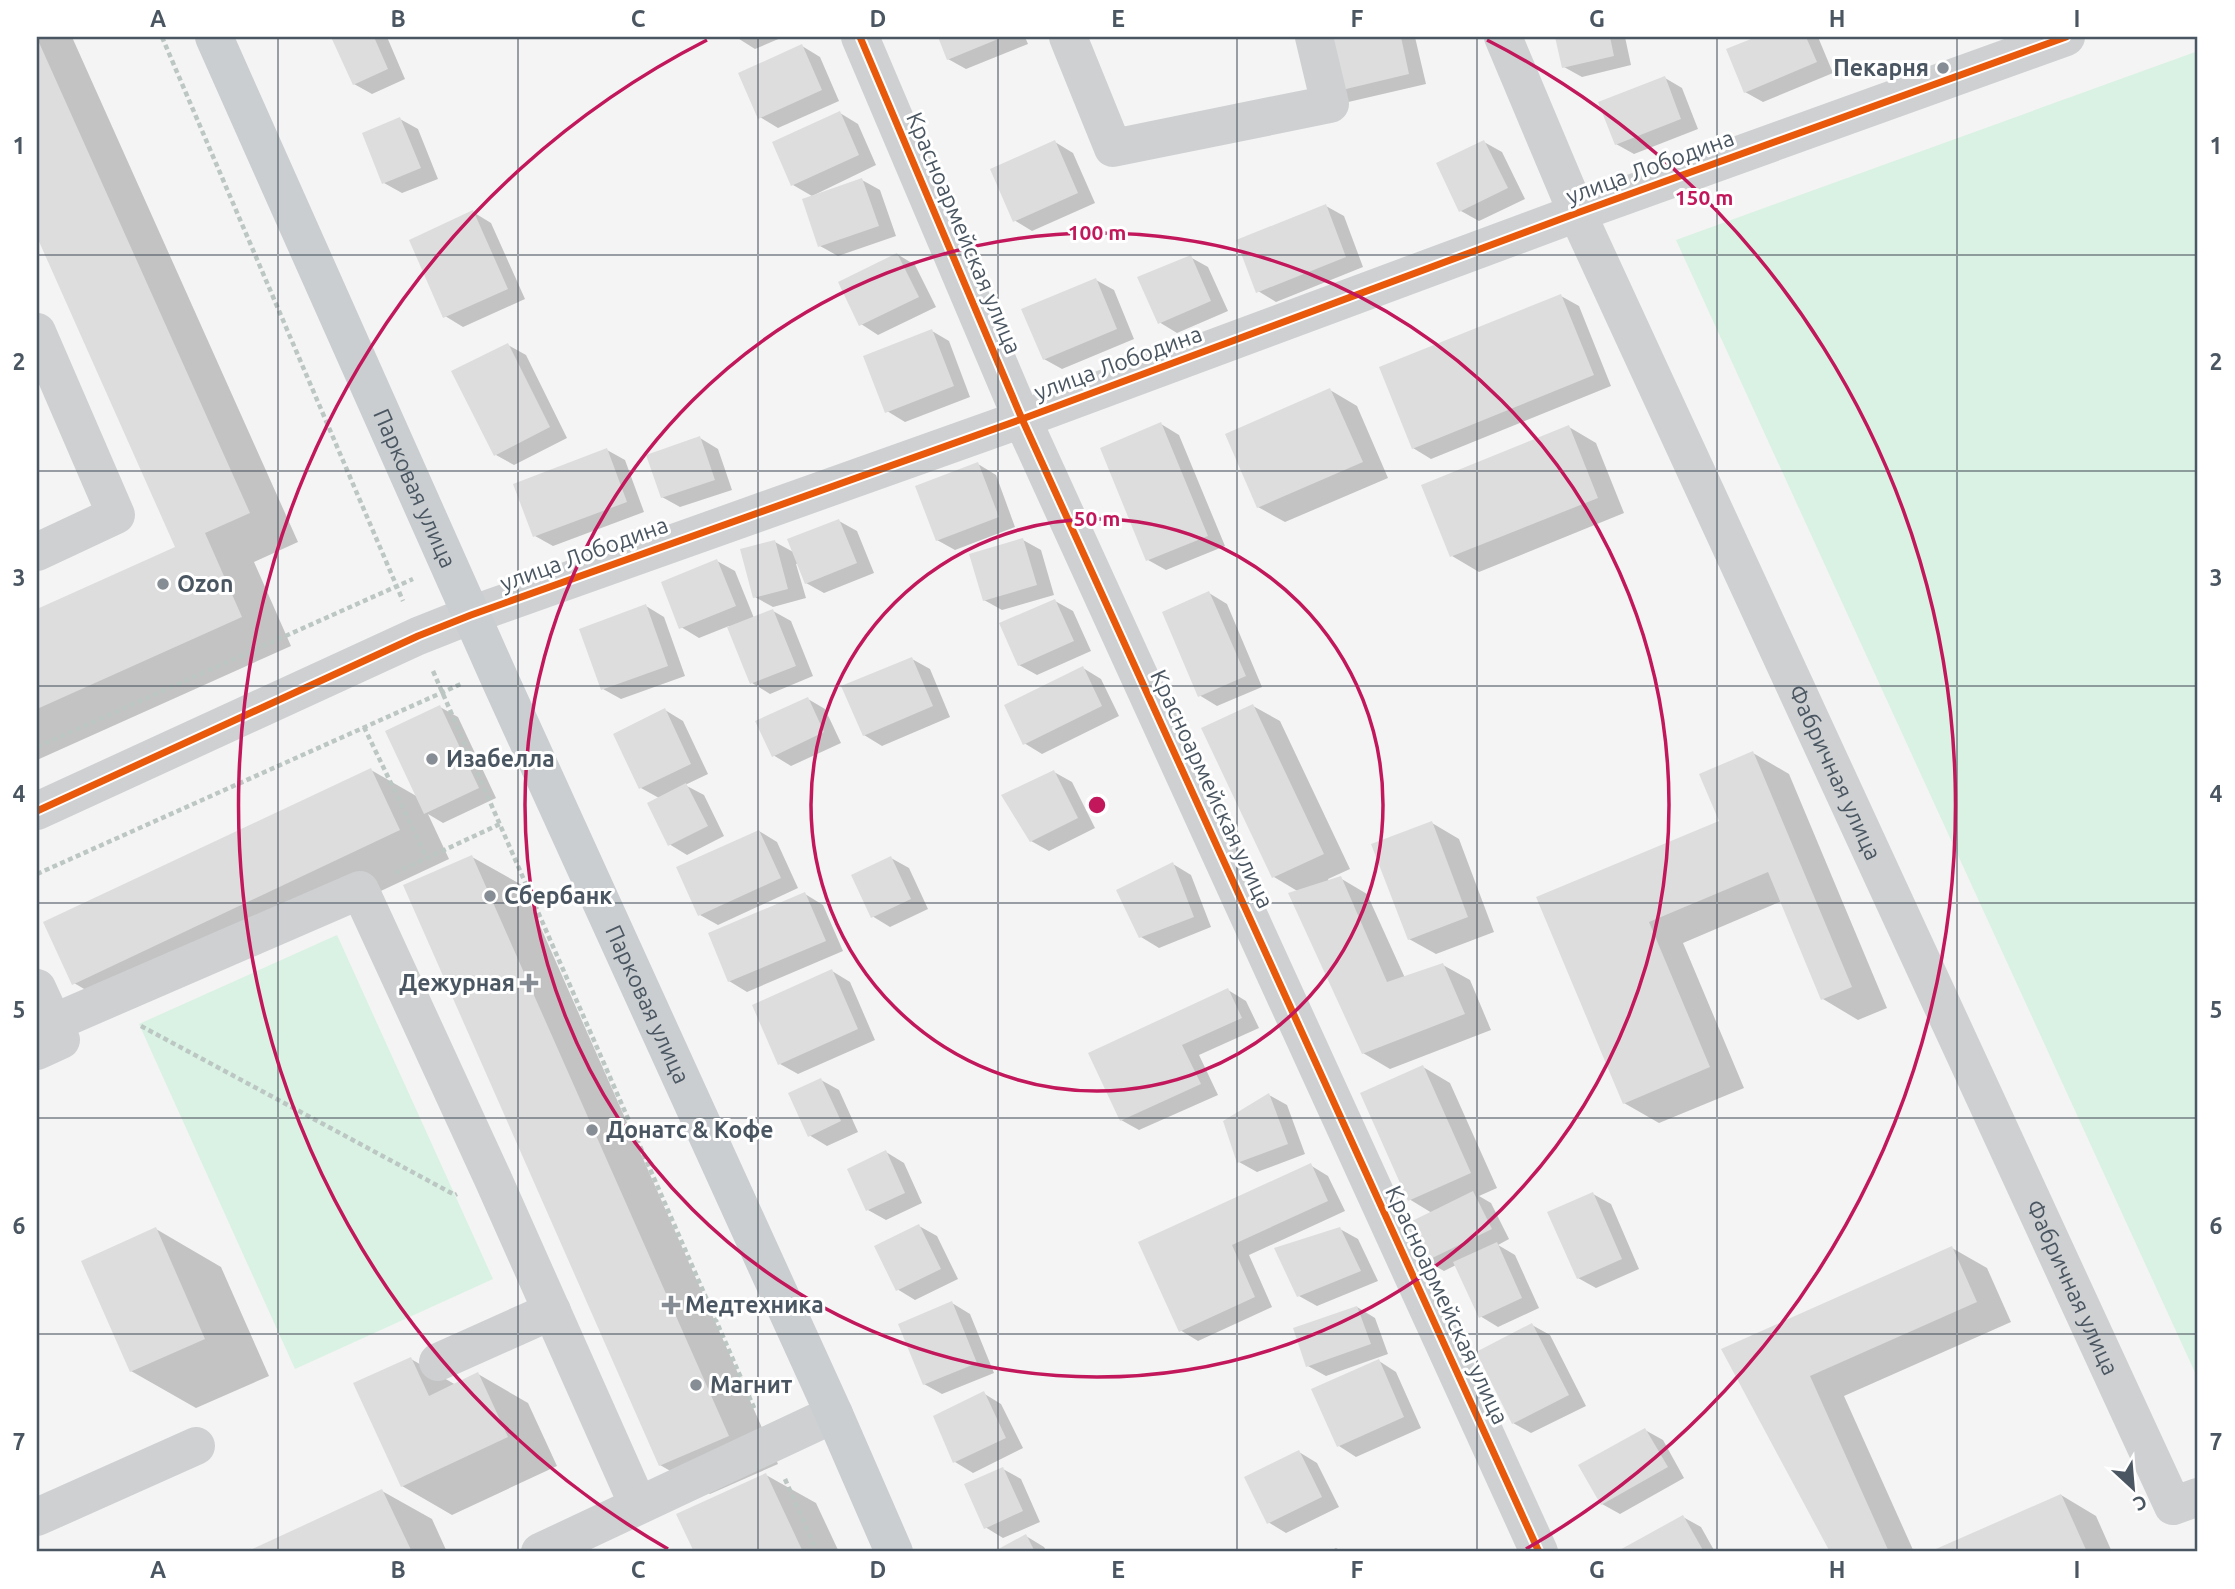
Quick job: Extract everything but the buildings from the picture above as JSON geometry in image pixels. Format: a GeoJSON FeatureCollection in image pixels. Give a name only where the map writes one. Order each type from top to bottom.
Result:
{"type":"FeatureCollection","features":[{"type":"Feature","properties":{"kind":"main road","name":"Парковая улица"},"geometry":{"type":"LineString","coordinates":[[214,37],[471,615],[894,1552]]}},
{"type":"Feature","properties":{"kind":"street","name":"Красноармейская улица"},"geometry":{"type":"LineString","coordinates":[[860,37],[1022,419],[1539,1552]]}},
{"type":"Feature","properties":{"kind":"street"},"geometry":{"type":"LineString","coordinates":[[1068,37],[1114,148],[1330,104],[1314,37]]}},
{"type":"Feature","properties":{"kind":"street","name":"Фабричная улица"},"geometry":{"type":"LineString","coordinates":[[1503,37],[1577,214],[2185,1502]]}},
{"type":"Feature","properties":{"kind":"street","name":"улица Лободина"},"geometry":{"type":"LineString","coordinates":[[37,811],[418,636],[471,615],[1022,419],[2066,37]]}},
{"type":"Feature","properties":{"kind":"street"},"geometry":{"type":"LineString","coordinates":[[37,332],[116,515],[37,552]]}},
{"type":"Feature","properties":{"kind":"street"},"geometry":{"type":"LineString","coordinates":[[37,988],[45,1037],[110,997],[360,890],[493,1179],[638,1505]]}},
{"type":"Feature","properties":{"kind":"street"},"geometry":{"type":"LineString","coordinates":[[438,1362],[552,1311]]}},
{"type":"Feature","properties":{"kind":"street"},"geometry":{"type":"LineString","coordinates":[[540,1552],[834,1414]]}},
{"type":"Feature","properties":{"kind":"street"},"geometry":{"type":"LineString","coordinates":[[37,1517],[196,1447]]}},
{"type":"Feature","properties":{"kind":"path"},"geometry":{"type":"LineString","coordinates":[[162,37],[418,636],[817,1552]]}},
{"type":"Feature","properties":{"kind":"path"},"geometry":{"type":"LineString","coordinates":[[37,747],[449,562]]}},
{"type":"Feature","properties":{"kind":"path"},"geometry":{"type":"LineString","coordinates":[[37,874],[442,691]]}},
{"type":"Feature","properties":{"kind":"path"},"geometry":{"type":"LineString","coordinates":[[363,727],[426,858]]}},
{"type":"Feature","properties":{"kind":"path"},"geometry":{"type":"LineString","coordinates":[[360,890],[500,824]]}},
{"type":"Feature","properties":{"kind":"path"},"geometry":{"type":"LineString","coordinates":[[110,997],[139,1024],[455,1195],[493,1179]]}},
{"type":"Feature","properties":{"kind":"green space"},"geometry":{"type":"Polygon","coordinates":[[[2198,51],[2198,1379],[1676,240],[2198,51]]]}},
{"type":"Feature","properties":{"kind":"green space"},"geometry":{"type":"Polygon","coordinates":[[[337,935],[493,1279],[295,1369],[139,1024],[337,935]]]}},
{"type":"Feature","properties":{"kind":"cycle path"},"geometry":{"type":"LineString","coordinates":[[860,37],[1022,419],[1539,1552]]}},
{"type":"Feature","properties":{"kind":"cycle path"},"geometry":{"type":"LineString","coordinates":[[37,811],[418,636],[471,615],[1022,419],[1577,213],[2066,37]]}},
{"type":"Feature","properties":{"kind":"place","name":"Пекарня"},"geometry":{"type":"Point","coordinates":[1943,68]}},
{"type":"Feature","properties":{"kind":"place","name":"Ozon"},"geometry":{"type":"Point","coordinates":[163,584]}},
{"type":"Feature","properties":{"kind":"place","name":"Изабелла"},"geometry":{"type":"Point","coordinates":[432,759]}},
{"type":"Feature","properties":{"kind":"place","name":"Сбербанк"},"geometry":{"type":"Point","coordinates":[490,896]}},
{"type":"Feature","properties":{"kind":"place","name":"Дежурная"},"geometry":{"type":"Point","coordinates":[529,983]}},
{"type":"Feature","properties":{"kind":"place","name":"Донатс & Кофе"},"geometry":{"type":"Point","coordinates":[592,1130]}},
{"type":"Feature","properties":{"kind":"place","name":"Медтехника"},"geometry":{"type":"Point","coordinates":[671,1305]}},
{"type":"Feature","properties":{"kind":"place","name":"Магнит"},"geometry":{"type":"Point","coordinates":[696,1385]}}]}
